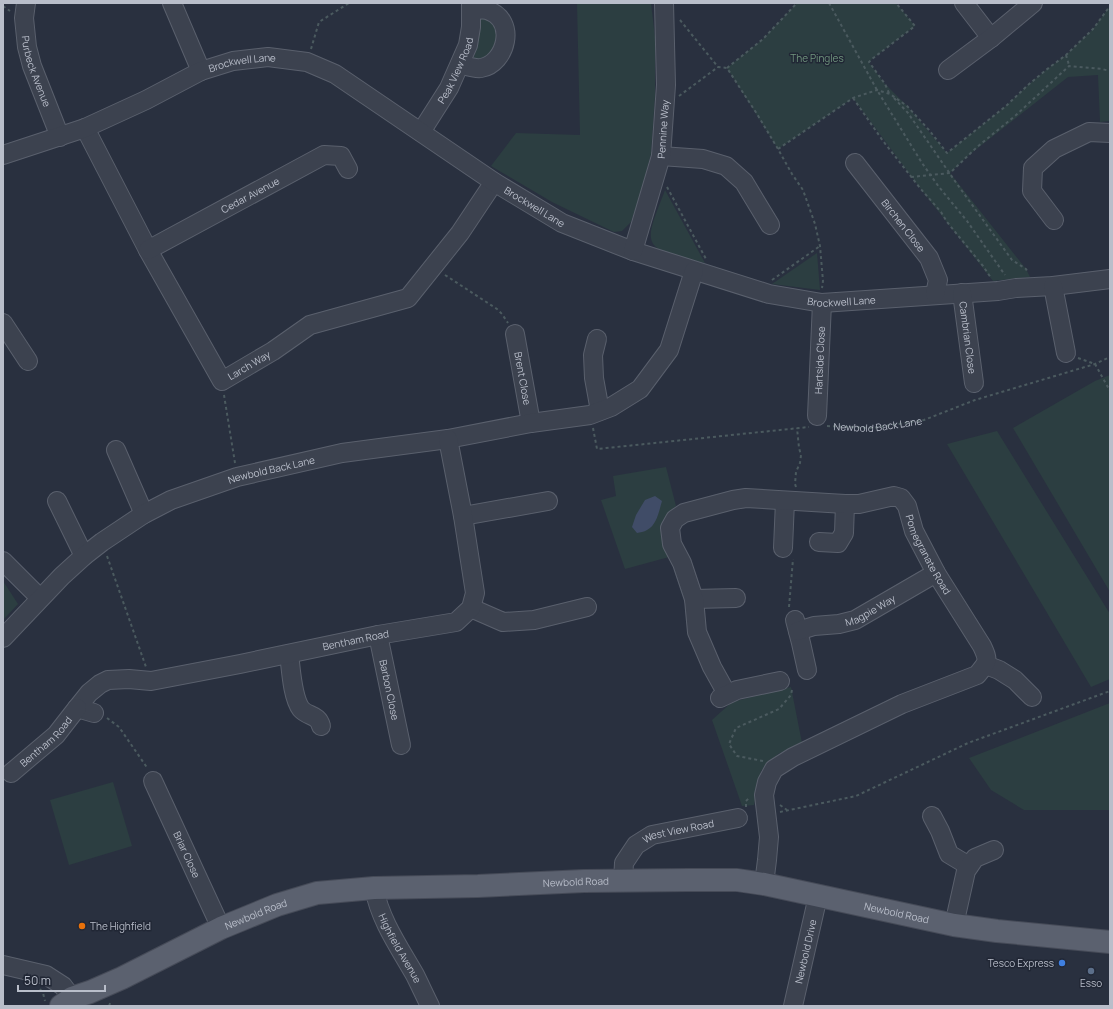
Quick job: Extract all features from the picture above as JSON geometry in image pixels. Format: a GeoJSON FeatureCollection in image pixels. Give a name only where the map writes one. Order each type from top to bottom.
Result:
{"type":"FeatureCollection","features":[{"type":"Feature","properties":{"kind":"main road","name":"Newbold Road"},"geometry":{"type":"LineString","coordinates":[[67,1002],[122,978],[221,928],[277,906],[317,893],[374,888],[478,886],[584,881],[737,880],[764,884],[954,925],[997,931],[1110,942]]}},
{"type":"Feature","properties":{"kind":"street","name":"Purbeck Avenue"},"geometry":{"type":"LineString","coordinates":[[26,3],[24,18],[27,47],[32,66],[60,137]]}},
{"type":"Feature","properties":{"kind":"street"},"geometry":{"type":"LineString","coordinates":[[172,3],[201,71]]}},
{"type":"Feature","properties":{"kind":"street","name":"Pennine Way"},"geometry":{"type":"LineString","coordinates":[[633,251],[659,162],[666,85],[664,3]]}},
{"type":"Feature","properties":{"kind":"street"},"geometry":{"type":"LineString","coordinates":[[964,3],[990,38]]}},
{"type":"Feature","properties":{"kind":"street"},"geometry":{"type":"LineString","coordinates":[[948,70],[1033,3]]}},
{"type":"Feature","properties":{"kind":"street"},"geometry":{"type":"LineString","coordinates":[[460,64],[483,68],[490,64],[498,58],[506,35],[506,28],[498,16],[492,12],[471,6]]}},
{"type":"Feature","properties":{"kind":"street","name":"Peak View Road"},"geometry":{"type":"LineString","coordinates":[[421,132],[449,88],[468,45],[471,27],[471,6]]}},
{"type":"Feature","properties":{"kind":"street","name":"Brockwell Lane"},"geometry":{"type":"LineString","coordinates":[[3,155],[85,128],[146,100],[201,71],[233,61],[268,57],[307,62],[335,74],[494,182],[562,223],[633,251],[769,294],[822,303],[882,300],[935,294],[962,293],[1003,284],[1016,288],[1110,279]]}},
{"type":"Feature","properties":{"kind":"street","name":"Larch Way"},"geometry":{"type":"LineString","coordinates":[[85,128],[148,250],[222,382],[310,325],[408,298],[460,233],[494,182]]}},
{"type":"Feature","properties":{"kind":"street"},"geometry":{"type":"LineString","coordinates":[[1054,220],[1032,191],[1034,168],[1054,149],[1088,132],[1110,133]]}},
{"type":"Feature","properties":{"kind":"street","name":"Cedar Avenue"},"geometry":{"type":"LineString","coordinates":[[148,250],[324,155],[341,156],[348,169]]}},
{"type":"Feature","properties":{"kind":"street"},"geometry":{"type":"LineString","coordinates":[[659,162],[703,159],[726,166],[744,182],[770,225]]}},
{"type":"Feature","properties":{"kind":"street","name":"Birchen Close"},"geometry":{"type":"LineString","coordinates":[[855,163],[929,258],[938,280],[935,294]]}},
{"type":"Feature","properties":{"kind":"street","name":"Newbold Back Lane"},"geometry":{"type":"LineString","coordinates":[[3,638],[40,598],[84,556],[144,514],[171,500],[237,478],[342,453],[448,439],[531,423],[595,413],[612,407],[640,389],[669,350],[694,271]]}},
{"type":"Feature","properties":{"kind":"street"},"geometry":{"type":"LineString","coordinates":[[1046,286],[1066,353]]}},
{"type":"Feature","properties":{"kind":"street","name":"Cambrian Close"},"geometry":{"type":"LineString","coordinates":[[962,293],[974,383]]}},
{"type":"Feature","properties":{"kind":"street","name":"Hartside Close"},"geometry":{"type":"LineString","coordinates":[[819,423],[822,303]]}},
{"type":"Feature","properties":{"kind":"street"},"geometry":{"type":"LineString","coordinates":[[3,322],[19,356]]}},
{"type":"Feature","properties":{"kind":"street","name":"Brent Close"},"geometry":{"type":"LineString","coordinates":[[515,334],[531,423]]}},
{"type":"Feature","properties":{"kind":"street"},"geometry":{"type":"LineString","coordinates":[[595,413],[593,355],[597,339]]}},
{"type":"Feature","properties":{"kind":"street"},"geometry":{"type":"LineString","coordinates":[[448,439],[463,516],[475,593],[471,608],[503,622],[534,620],[578,613]]}},
{"type":"Feature","properties":{"kind":"street"},"geometry":{"type":"LineString","coordinates":[[116,450],[144,514]]}},
{"type":"Feature","properties":{"kind":"street","name":"Pomegranate Road"},"geometry":{"type":"LineString","coordinates":[[786,685],[728,694],[712,667],[697,632],[694,599],[682,563],[672,544],[670,528],[675,519],[684,513],[746,498],[845,504],[859,504],[894,496],[901,498],[907,506],[914,530],[936,573],[982,646],[987,657],[986,665]]}},
{"type":"Feature","properties":{"kind":"street"},"geometry":{"type":"LineString","coordinates":[[57,501],[84,556]]}},
{"type":"Feature","properties":{"kind":"street"},"geometry":{"type":"LineString","coordinates":[[463,516],[548,501]]}},
{"type":"Feature","properties":{"kind":"street"},"geometry":{"type":"LineString","coordinates":[[783,548],[785,501]]}},
{"type":"Feature","properties":{"kind":"street"},"geometry":{"type":"LineString","coordinates":[[820,542],[838,543],[844,533],[845,504]]}},
{"type":"Feature","properties":{"kind":"street"},"geometry":{"type":"LineString","coordinates":[[3,561],[40,598]]}},
{"type":"Feature","properties":{"kind":"street","name":"Magpie Way"},"geometry":{"type":"LineString","coordinates":[[807,670],[798,631],[814,626],[839,624],[855,620],[936,573]]}},
{"type":"Feature","properties":{"kind":"street"},"geometry":{"type":"LineString","coordinates":[[694,599],[736,598]]}},
{"type":"Feature","properties":{"kind":"street","name":"Bentham Road"},"geometry":{"type":"LineString","coordinates":[[12,774],[86,710],[89,693],[100,684],[108,680],[129,679],[151,681],[378,635],[456,622],[471,608]]}},
{"type":"Feature","properties":{"kind":"street","name":"Barbon Close"},"geometry":{"type":"LineString","coordinates":[[378,635],[400,745]]}},
{"type":"Feature","properties":{"kind":"street"},"geometry":{"type":"LineString","coordinates":[[289,654],[294,690],[299,705],[305,712],[317,718],[320,721],[321,726]]}},
{"type":"Feature","properties":{"kind":"street"},"geometry":{"type":"LineString","coordinates":[[764,884],[760,860],[769,837],[764,795],[767,782],[774,770],[793,757],[902,704],[977,675],[986,665],[999,670],[1015,680],[1032,697]]}},
{"type":"Feature","properties":{"kind":"street","name":"Briar Close"},"geometry":{"type":"LineString","coordinates":[[153,781],[221,928]]}},
{"type":"Feature","properties":{"kind":"street"},"geometry":{"type":"LineString","coordinates":[[932,816],[949,854],[969,866]]}},
{"type":"Feature","properties":{"kind":"street","name":"West View Road"},"geometry":{"type":"LineString","coordinates":[[623,881],[624,863],[636,845],[652,835],[738,818]]}},
{"type":"Feature","properties":{"kind":"street"},"geometry":{"type":"LineString","coordinates":[[954,925],[966,871],[975,858],[994,850]]}},
{"type":"Feature","properties":{"kind":"street","name":"Highfield Avenue"},"geometry":{"type":"LineString","coordinates":[[374,888],[376,902],[381,914],[430,1006]]}},
{"type":"Feature","properties":{"kind":"street","name":"Newbold Drive"},"geometry":{"type":"LineString","coordinates":[[793,1006],[818,896]]}},
{"type":"Feature","properties":{"kind":"street"},"geometry":{"type":"LineString","coordinates":[[3,965],[46,975],[63,986],[67,1002]]}},
{"type":"Feature","properties":{"kind":"path"},"geometry":{"type":"LineString","coordinates":[[307,62],[319,22],[349,3]]}},
{"type":"Feature","properties":{"kind":"path"},"geometry":{"type":"LineString","coordinates":[[665,106],[718,67],[727,68],[763,39],[797,3]]}},
{"type":"Feature","properties":{"kind":"path"},"geometry":{"type":"LineString","coordinates":[[829,3],[877,90],[930,174],[967,221],[1003,284]]}},
{"type":"Feature","properties":{"kind":"path"},"geometry":{"type":"LineString","coordinates":[[896,3],[915,26],[869,62],[885,84],[890,94],[908,113],[1012,260],[1026,269],[1030,277],[1046,286]]}},
{"type":"Feature","properties":{"kind":"path"},"geometry":{"type":"LineString","coordinates":[[778,149],[853,98],[877,90],[890,94],[907,106],[947,154],[1006,106],[1046,70],[1066,55],[1093,29],[1110,6]]}},
{"type":"Feature","properties":{"kind":"path"},"geometry":{"type":"LineString","coordinates":[[680,20],[718,67]]}},
{"type":"Feature","properties":{"kind":"path"},"geometry":{"type":"LineString","coordinates":[[1066,55],[1070,66]]}},
{"type":"Feature","properties":{"kind":"path"},"geometry":{"type":"LineString","coordinates":[[911,177],[950,173],[977,147],[1015,116],[1070,66],[1110,71]]}},
{"type":"Feature","properties":{"kind":"path"},"geometry":{"type":"LineString","coordinates":[[727,68],[803,190],[816,224],[820,246],[823,281],[822,303]]}},
{"type":"Feature","properties":{"kind":"path"},"geometry":{"type":"LineString","coordinates":[[853,98],[911,177],[941,212],[952,228],[983,266],[1003,284]]}},
{"type":"Feature","properties":{"kind":"path"},"geometry":{"type":"LineString","coordinates":[[659,162],[717,278]]}},
{"type":"Feature","properties":{"kind":"path"},"geometry":{"type":"LineString","coordinates":[[757,290],[820,246]]}},
{"type":"Feature","properties":{"kind":"path"},"geometry":{"type":"LineString","coordinates":[[433,267],[497,309],[515,334]]}},
{"type":"Feature","properties":{"kind":"path","name":"Newbold Back Lane"},"geometry":{"type":"LineString","coordinates":[[595,413],[597,449],[819,423],[872,428],[924,420],[975,400],[1095,364],[1110,357]]}},
{"type":"Feature","properties":{"kind":"path"},"geometry":{"type":"LineString","coordinates":[[1095,364],[1110,391]]}},
{"type":"Feature","properties":{"kind":"path"},"geometry":{"type":"LineString","coordinates":[[222,382],[237,478]]}},
{"type":"Feature","properties":{"kind":"path"},"geometry":{"type":"LineString","coordinates":[[102,542],[151,681]]}},
{"type":"Feature","properties":{"kind":"path"},"geometry":{"type":"LineString","coordinates":[[774,770],[766,762],[737,756],[729,744],[736,728],[779,709],[791,695],[786,685]]}},
{"type":"Feature","properties":{"kind":"path"},"geometry":{"type":"LineString","coordinates":[[787,810],[856,796],[968,743],[1110,691]]}},
{"type":"Feature","properties":{"kind":"path"},"geometry":{"type":"LineString","coordinates":[[86,710],[103,715],[119,727],[147,768],[153,781]]}},
{"type":"Feature","properties":{"kind":"green space"},"geometry":{"type":"Polygon","coordinates":[[[577,3],[651,3],[655,37],[655,96],[651,154],[642,189],[631,222],[622,231],[614,232],[552,202],[491,166],[516,133],[580,135],[577,3]]]}},
{"type":"Feature","properties":{"kind":"green space","name":"The Pingles"},"geometry":{"type":"Polygon","coordinates":[[[797,3],[896,3],[915,26],[872,59],[869,63],[885,84],[907,106],[947,153],[1006,106],[1028,85],[1066,55],[1093,29],[1110,6],[1110,121],[1100,122],[1098,75],[1068,77],[969,155],[950,173],[1026,269],[1030,277],[993,281],[920,188],[853,98],[778,149],[727,68],[763,39],[797,3]]]}},
{"type":"Feature","properties":{"kind":"green space"},"geometry":{"type":"Polygon","coordinates":[[[483,15],[500,27],[496,54],[473,62],[481,18],[483,15]]]}},
{"type":"Feature","properties":{"kind":"green space"},"geometry":{"type":"Polygon","coordinates":[[[665,190],[705,263],[665,253],[653,244],[651,238],[652,228],[665,190]]]}},
{"type":"Feature","properties":{"kind":"green space"},"geometry":{"type":"Polygon","coordinates":[[[817,253],[820,290],[772,284],[817,253]]]}},
{"type":"Feature","properties":{"kind":"green space"},"geometry":{"type":"Polygon","coordinates":[[[1110,375],[1110,592],[1013,428],[1095,381],[1110,375]]]}},
{"type":"Feature","properties":{"kind":"green space"},"geometry":{"type":"Polygon","coordinates":[[[997,431],[1110,614],[1110,679],[1091,687],[947,444],[997,431]]]}},
{"type":"Feature","properties":{"kind":"green space"},"geometry":{"type":"Polygon","coordinates":[[[666,467],[676,506],[670,512],[663,524],[663,536],[669,557],[625,569],[601,500],[616,496],[613,476],[666,467]]]}},
{"type":"Feature","properties":{"kind":"green space"},"geometry":{"type":"Polygon","coordinates":[[[3,581],[18,604],[3,620],[3,581]]]}},
{"type":"Feature","properties":{"kind":"green space"},"geometry":{"type":"Polygon","coordinates":[[[791,687],[802,743],[778,754],[761,771],[754,805],[742,806],[712,720],[732,702],[791,687]]]}},
{"type":"Feature","properties":{"kind":"green space"},"geometry":{"type":"Polygon","coordinates":[[[1110,703],[1110,810],[1024,810],[991,790],[969,758],[1110,703]]]}},
{"type":"Feature","properties":{"kind":"green space"},"geometry":{"type":"Polygon","coordinates":[[[113,782],[132,846],[69,865],[50,800],[113,782]]]}},
{"type":"Feature","properties":{"kind":"water"},"geometry":{"type":"Polygon","coordinates":[[[655,496],[662,501],[659,513],[650,528],[643,532],[637,533],[632,527],[636,515],[645,500],[655,496]]]}},
{"type":"Feature","properties":{"kind":"place","name":"The Highfield"},"geometry":{"type":"Point","coordinates":[82,926]}},
{"type":"Feature","properties":{"kind":"place","name":"Tesco Express"},"geometry":{"type":"Point","coordinates":[1062,963]}},
{"type":"Feature","properties":{"kind":"place","name":"Esso"},"geometry":{"type":"Point","coordinates":[1091,971]}}]}
